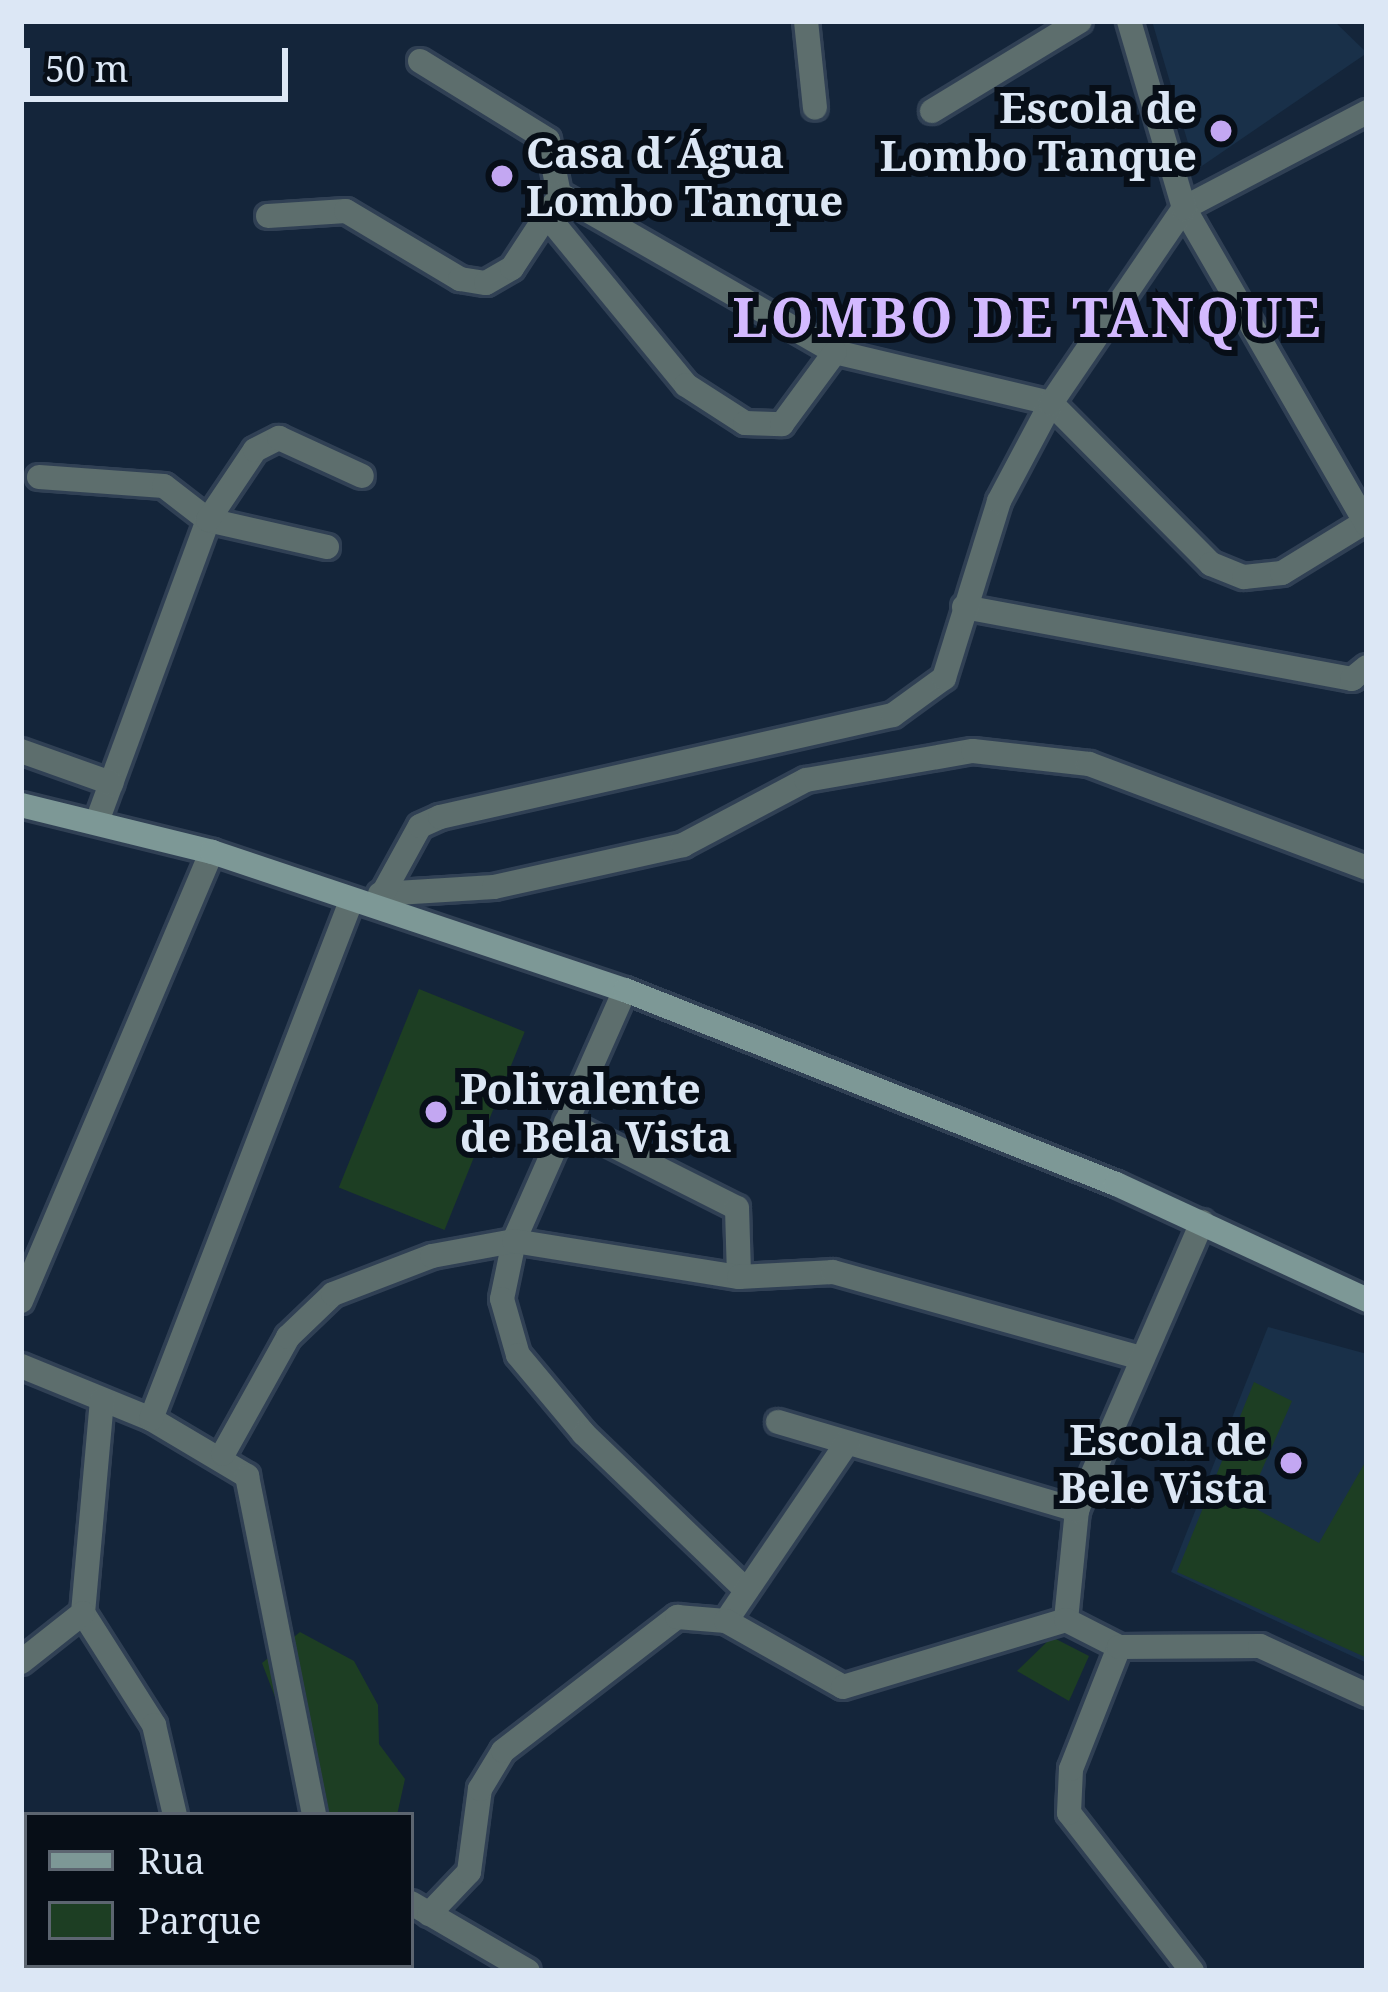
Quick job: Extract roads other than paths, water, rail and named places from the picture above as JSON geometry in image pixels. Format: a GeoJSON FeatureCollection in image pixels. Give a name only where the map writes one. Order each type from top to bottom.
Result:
{"type":"FeatureCollection","features":[{"type":"Feature","properties":{"kind":"main road"},"geometry":{"type":"LineString","coordinates":[[21,805],[212,852],[369,900],[625,990],[1202,1222],[1367,1300]]}},
{"type":"Feature","properties":{"kind":"street"},"geometry":{"type":"LineString","coordinates":[[806,21],[814,108]]}},
{"type":"Feature","properties":{"kind":"street"},"geometry":{"type":"LineString","coordinates":[[932,111],[1080,21]]}},
{"type":"Feature","properties":{"kind":"street"},"geometry":{"type":"LineString","coordinates":[[559,194],[835,352],[1051,403],[1211,564],[1244,577],[1282,573],[1367,523],[1184,208],[1129,21]]}},
{"type":"Feature","properties":{"kind":"street"},"geometry":{"type":"LineString","coordinates":[[268,216],[346,211],[460,279],[486,283],[512,268],[559,194],[548,140],[420,61]]}},
{"type":"Feature","properties":{"kind":"street"},"geometry":{"type":"LineString","coordinates":[[151,1419],[369,900],[420,826],[440,817],[908,708],[944,678],[983,538],[1051,403],[1184,208],[1367,112]]}},
{"type":"Feature","properties":{"kind":"street"},"geometry":{"type":"LineString","coordinates":[[548,217],[686,385],[745,424],[782,424],[835,352]]}},
{"type":"Feature","properties":{"kind":"street"},"geometry":{"type":"LineString","coordinates":[[97,822],[208,520],[255,450],[280,438],[362,476]]}},
{"type":"Feature","properties":{"kind":"street"},"geometry":{"type":"LineString","coordinates":[[39,477],[164,486],[208,520],[327,548]]}},
{"type":"Feature","properties":{"kind":"street"},"geometry":{"type":"LineString","coordinates":[[964,607],[1352,679],[1367,667]]}},
{"type":"Feature","properties":{"kind":"street"},"geometry":{"type":"LineString","coordinates":[[21,751],[111,783]]}},
{"type":"Feature","properties":{"kind":"street"},"geometry":{"type":"LineString","coordinates":[[369,900],[494,887],[683,845],[806,780],[973,751],[1089,764],[1367,868]]}},
{"type":"Feature","properties":{"kind":"street"},"geometry":{"type":"LineString","coordinates":[[21,1300],[212,852]]}},
{"type":"Feature","properties":{"kind":"street"},"geometry":{"type":"LineString","coordinates":[[625,990],[514,1241],[502,1299],[518,1355],[646,1504],[746,1590]]}},
{"type":"Feature","properties":{"kind":"street"},"geometry":{"type":"LineString","coordinates":[[566,1122],[737,1208],[739,1276]]}},
{"type":"Feature","properties":{"kind":"street"},"geometry":{"type":"LineString","coordinates":[[1066,1620],[1077,1510],[1202,1222]]}},
{"type":"Feature","properties":{"kind":"street"},"geometry":{"type":"LineString","coordinates":[[223,1454],[288,1337],[333,1294],[432,1256],[514,1241],[739,1276],[833,1272],[1141,1358]]}},
{"type":"Feature","properties":{"kind":"street"},"geometry":{"type":"LineString","coordinates":[[21,1366],[223,1454],[260,1506],[313,1812]]}},
{"type":"Feature","properties":{"kind":"street"},"geometry":{"type":"LineString","coordinates":[[102,1400],[83,1613],[160,1739],[174,1812]]}},
{"type":"Feature","properties":{"kind":"street"},"geometry":{"type":"LineString","coordinates":[[778,1422],[1077,1510]]}},
{"type":"Feature","properties":{"kind":"street"},"geometry":{"type":"LineString","coordinates":[[726,1621],[847,1443]]}},
{"type":"Feature","properties":{"kind":"street"},"geometry":{"type":"LineString","coordinates":[[21,1662],[83,1613]]}},
{"type":"Feature","properties":{"kind":"street"},"geometry":{"type":"LineString","coordinates":[[528,1971],[420,1909],[469,1871],[481,1789],[502,1751],[677,1618],[726,1621],[843,1687],[1066,1620],[1119,1647],[1260,1646],[1367,1695]]}},
{"type":"Feature","properties":{"kind":"street"},"geometry":{"type":"LineString","coordinates":[[1119,1647],[1071,1769],[1070,1813],[1192,1971]]}},
{"type":"Feature","properties":{"kind":"place","name":"Escola de Lombo Tanque"},"geometry":{"type":"Point","coordinates":[1221,131]}},
{"type":"Feature","properties":{"kind":"place","name":"Casa d´Água Lombo Tanque"},"geometry":{"type":"Point","coordinates":[502,176]}},
{"type":"Feature","properties":{"kind":"place","name":"Polivalente de Bela Vista"},"geometry":{"type":"Point","coordinates":[436,1112]}},
{"type":"Feature","properties":{"kind":"place","name":"Escola de Bele Vista"},"geometry":{"type":"Point","coordinates":[1291,1463]}},
{"type":"Feature","properties":{"kind":"district","name":"LOMBO DE TANQUE"},"geometry":{"type":"Point","coordinates":[1028,316]}}]}
